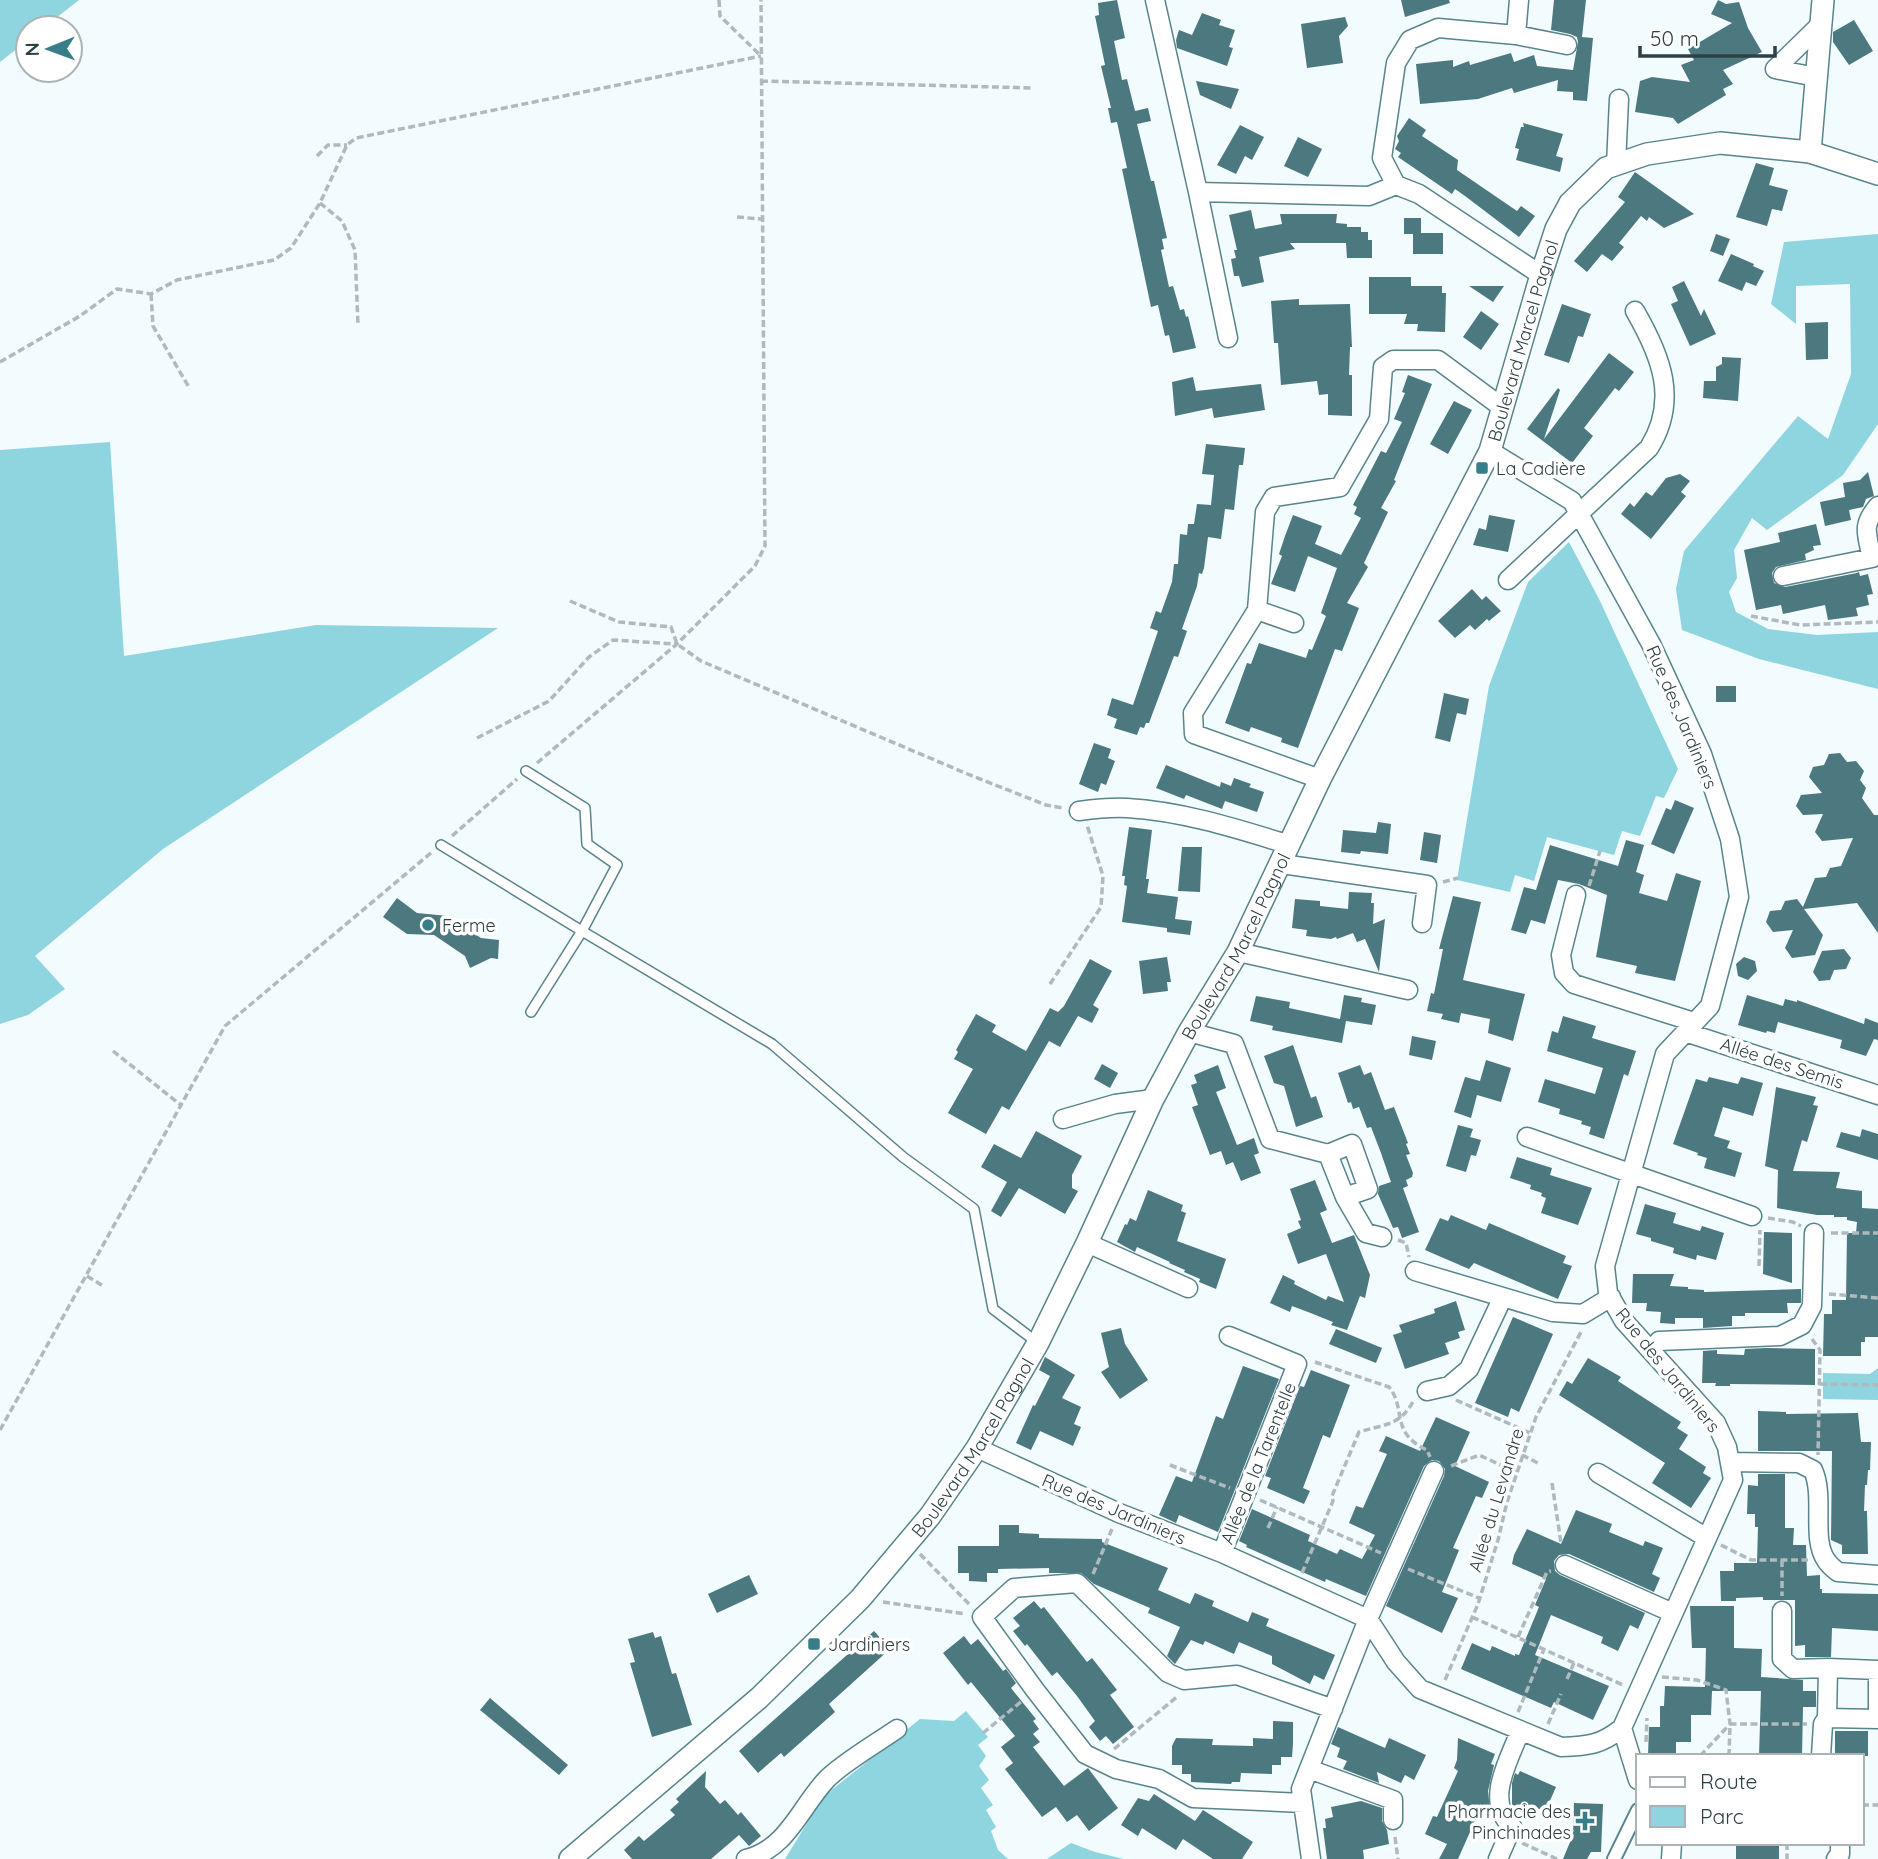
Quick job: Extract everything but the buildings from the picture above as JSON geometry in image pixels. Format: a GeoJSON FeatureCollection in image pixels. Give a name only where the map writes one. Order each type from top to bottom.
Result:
{"type":"FeatureCollection","features":[{"type":"Feature","properties":{"kind":"street"},"geometry":{"type":"LineString","coordinates":[[1155,0],[1228,338]]}},
{"type":"Feature","properties":{"kind":"street"},"geometry":{"type":"LineString","coordinates":[[1516,35],[1519,0]]}},
{"type":"Feature","properties":{"kind":"street"},"geometry":{"type":"LineString","coordinates":[[1810,152],[1823,0]]}},
{"type":"Feature","properties":{"kind":"street"},"geometry":{"type":"LineString","coordinates":[[1816,77],[1775,69],[1820,24]]}},
{"type":"Feature","properties":{"kind":"street"},"geometry":{"type":"LineString","coordinates":[[1541,275],[1419,194],[1396,185],[1382,158],[1396,63],[1410,40],[1438,28],[1516,35],[1567,45]]}},
{"type":"Feature","properties":{"kind":"street"},"geometry":{"type":"LineString","coordinates":[[1616,164],[1619,99]]}},
{"type":"Feature","properties":{"kind":"street","name":"Boulevard Marcel Pagnol"},"geometry":{"type":"LineString","coordinates":[[570,1859],[759,1698],[860,1599],[916,1533],[977,1448],[1038,1343],[1153,1099],[1188,1032],[1238,952],[1320,779],[1490,451],[1541,275],[1556,229],[1570,203],[1606,168],[1616,164],[1647,153],[1720,143],[1810,152],[1878,174]]}},
{"type":"Feature","properties":{"kind":"street"},"geometry":{"type":"LineString","coordinates":[[1198,192],[1369,196],[1396,185]]}},
{"type":"Feature","properties":{"kind":"street"},"geometry":{"type":"LineString","coordinates":[[1508,580],[1649,448],[1660,431],[1666,405],[1665,383],[1647,332],[1635,311]]}},
{"type":"Feature","properties":{"kind":"street"},"geometry":{"type":"LineString","coordinates":[[1320,779],[1194,734],[1192,713],[1257,610],[1265,512],[1274,497],[1340,487],[1379,419],[1383,367],[1393,360],[1438,360],[1503,408]]}},
{"type":"Feature","properties":{"kind":"street","name":"Rue des Jardiniers"},"geometry":{"type":"LineString","coordinates":[[977,1448],[1119,1513],[1222,1553],[1368,1619],[1396,1662],[1420,1689],[1561,1747],[1586,1746],[1606,1741],[1622,1728],[1733,1480],[1727,1447],[1716,1423],[1623,1321],[1611,1297],[1605,1266],[1665,1054],[1710,1006],[1739,897],[1730,839],[1702,754],[1651,644],[1572,501],[1490,451]]}},
{"type":"Feature","properties":{"kind":"street"},"geometry":{"type":"LineString","coordinates":[[1783,576],[1872,558],[1865,526],[1878,506]]}},
{"type":"Feature","properties":{"kind":"street"},"geometry":{"type":"LineString","coordinates":[[1257,610],[1294,623]]}},
{"type":"Feature","properties":{"kind":"street"},"geometry":{"type":"LineString","coordinates":[[1079,811],[1126,807],[1169,814],[1240,830],[1286,855],[1427,885],[1422,923]]}},
{"type":"Feature","properties":{"kind":"street","name":"Allée des Semis"},"geometry":{"type":"LineString","coordinates":[[1576,895],[1561,955],[1564,972],[1574,984],[1878,1095]]}},
{"type":"Feature","properties":{"kind":"street"},"geometry":{"type":"LineString","coordinates":[[1238,952],[1408,990]]}},
{"type":"Feature","properties":{"kind":"street"},"geometry":{"type":"LineString","coordinates":[[1188,1032],[1234,1044],[1270,1139],[1328,1154],[1352,1144],[1368,1189],[1345,1197]]}},
{"type":"Feature","properties":{"kind":"street"},"geometry":{"type":"LineString","coordinates":[[1063,1119],[1115,1104],[1153,1099]]}},
{"type":"Feature","properties":{"kind":"street"},"geometry":{"type":"LineString","coordinates":[[1527,1137],[1756,1216]]}},
{"type":"Feature","properties":{"kind":"street"},"geometry":{"type":"LineString","coordinates":[[1328,1154],[1345,1197],[1366,1233],[1387,1238]]}},
{"type":"Feature","properties":{"kind":"street"},"geometry":{"type":"LineString","coordinates":[[1651,1351],[1659,1341],[1780,1336],[1802,1325],[1812,1306],[1814,1233]]}},
{"type":"Feature","properties":{"kind":"street"},"geometry":{"type":"LineString","coordinates":[[1087,1243],[1188,1288]]}},
{"type":"Feature","properties":{"kind":"street"},"geometry":{"type":"LineString","coordinates":[[1415,1271],[1553,1312],[1583,1314],[1611,1297]]}},
{"type":"Feature","properties":{"kind":"street"},"geometry":{"type":"LineString","coordinates":[[1427,1391],[1449,1386],[1469,1369],[1502,1299]]}},
{"type":"Feature","properties":{"kind":"street","name":"Allée de la Tarentelle"},"geometry":{"type":"LineString","coordinates":[[1222,1553],[1297,1364],[1229,1336]]}},
{"type":"Feature","properties":{"kind":"street"},"geometry":{"type":"LineString","coordinates":[[1730,1462],[1799,1464],[1813,1470],[1818,1481],[1820,1548],[1826,1560],[1838,1572],[1878,1575]]}},
{"type":"Feature","properties":{"kind":"street"},"geometry":{"type":"LineString","coordinates":[[1311,1859],[1301,1789],[1368,1619],[1434,1471]]}},
{"type":"Feature","properties":{"kind":"street"},"geometry":{"type":"LineString","coordinates":[[1598,1473],[1707,1538]]}},
{"type":"Feature","properties":{"kind":"street"},"geometry":{"type":"LineString","coordinates":[[1565,1564],[1673,1613]]}},
{"type":"Feature","properties":{"kind":"street"},"geometry":{"type":"LineString","coordinates":[[1303,1803],[1194,1798],[1159,1779],[1116,1769],[1085,1754],[982,1617],[1014,1588],[1077,1583],[1168,1673],[1184,1680],[1237,1675],[1333,1709]]}},
{"type":"Feature","properties":{"kind":"street"},"geometry":{"type":"LineString","coordinates":[[1782,1611],[1782,1659],[1793,1669],[1878,1670],[1878,1719],[1825,1721]]}},
{"type":"Feature","properties":{"kind":"street"},"geometry":{"type":"LineString","coordinates":[[1821,1754],[1828,1668]]}},
{"type":"Feature","properties":{"kind":"street"},"geometry":{"type":"LineString","coordinates":[[1622,1728],[1636,1774]]}},
{"type":"Feature","properties":{"kind":"street"},"geometry":{"type":"LineString","coordinates":[[746,1859],[755,1857],[788,1833],[826,1779],[897,1729]]}},
{"type":"Feature","properties":{"kind":"street"},"geometry":{"type":"LineString","coordinates":[[1498,1859],[1513,1827],[1503,1818],[1498,1791],[1516,1729]]}},
{"type":"Feature","properties":{"kind":"street"},"geometry":{"type":"LineString","coordinates":[[1606,1741],[1636,1776]]}},
{"type":"Feature","properties":{"kind":"street"},"geometry":{"type":"LineString","coordinates":[[1309,1769],[1393,1800],[1392,1820]]}},
{"type":"Feature","properties":{"kind":"street"},"geometry":{"type":"LineString","coordinates":[[1614,1859],[1636,1814]]}},
{"type":"Feature","properties":{"kind":"lane"},"geometry":{"type":"LineString","coordinates":[[526,771],[585,808],[587,844],[617,865],[582,931],[531,1012]]}},
{"type":"Feature","properties":{"kind":"lane"},"geometry":{"type":"LineString","coordinates":[[441,845],[772,1044],[903,1157],[974,1209],[993,1309],[1038,1343]]}},
{"type":"Feature","properties":{"kind":"path"},"geometry":{"type":"LineString","coordinates":[[719,0],[720,16],[761,56]]}},
{"type":"Feature","properties":{"kind":"path"},"geometry":{"type":"LineString","coordinates":[[0,1430],[225,1027],[677,644],[755,566],[765,546],[761,0]]}},
{"type":"Feature","properties":{"kind":"path"},"geometry":{"type":"LineString","coordinates":[[0,362],[80,316],[117,289],[151,295],[177,280],[274,260],[291,248],[320,203],[347,145],[356,138],[761,56]]}},
{"type":"Feature","properties":{"kind":"path"},"geometry":{"type":"LineString","coordinates":[[761,80],[1034,88]]}},
{"type":"Feature","properties":{"kind":"path"},"geometry":{"type":"LineString","coordinates":[[317,156],[328,145],[347,145]]}},
{"type":"Feature","properties":{"kind":"path"},"geometry":{"type":"LineString","coordinates":[[320,203],[342,221],[355,250],[358,325]]}},
{"type":"Feature","properties":{"kind":"path"},"geometry":{"type":"LineString","coordinates":[[737,217],[761,219]]}},
{"type":"Feature","properties":{"kind":"path"},"geometry":{"type":"LineString","coordinates":[[151,295],[153,326],[190,388]]}},
{"type":"Feature","properties":{"kind":"path"},"geometry":{"type":"LineString","coordinates":[[570,601],[619,622],[671,627],[677,644]]}},
{"type":"Feature","properties":{"kind":"path"},"geometry":{"type":"LineString","coordinates":[[1751,615],[1800,625],[1878,622]]}},
{"type":"Feature","properties":{"kind":"path"},"geometry":{"type":"LineString","coordinates":[[477,738],[549,701],[589,657],[613,640],[677,644],[701,661],[970,775],[1046,805],[1079,811],[1091,832],[1103,876],[1101,907],[1049,984]]}},
{"type":"Feature","properties":{"kind":"path"},"geometry":{"type":"LineString","coordinates":[[1576,895],[1587,894],[1600,851]]}},
{"type":"Feature","properties":{"kind":"path"},"geometry":{"type":"LineString","coordinates":[[113,1051],[182,1106]]}},
{"type":"Feature","properties":{"kind":"path"},"geometry":{"type":"LineString","coordinates":[[1759,1266],[1756,1216],[1793,1222],[1814,1233],[1878,1233]]}},
{"type":"Feature","properties":{"kind":"path"},"geometry":{"type":"LineString","coordinates":[[1387,1238],[1406,1242],[1409,1256],[1406,1265],[1410,1271],[1415,1271]]}},
{"type":"Feature","properties":{"kind":"path"},"geometry":{"type":"LineString","coordinates":[[87,1276],[103,1286]]}},
{"type":"Feature","properties":{"kind":"path"},"geometry":{"type":"LineString","coordinates":[[1813,1296],[1840,1294],[1878,1298]]}},
{"type":"Feature","properties":{"kind":"path","name":"Allée du Levandre"},"geometry":{"type":"LineString","coordinates":[[1438,1696],[1479,1599],[1536,1417],[1583,1328],[1583,1314]]}},
{"type":"Feature","properties":{"kind":"path"},"geometry":{"type":"LineString","coordinates":[[1802,1325],[1820,1350],[1819,1453],[1813,1470]]}},
{"type":"Feature","properties":{"kind":"path"},"geometry":{"type":"LineString","coordinates":[[1297,1364],[1310,1360],[1389,1387],[1395,1394],[1400,1420],[1414,1444],[1426,1450],[1434,1471],[1479,1455],[1517,1472]]}},
{"type":"Feature","properties":{"kind":"path"},"geometry":{"type":"LineString","coordinates":[[1820,1384],[1878,1384]]}},
{"type":"Feature","properties":{"kind":"path"},"geometry":{"type":"LineString","coordinates":[[1449,1386],[1457,1402],[1531,1433]]}},
{"type":"Feature","properties":{"kind":"path"},"geometry":{"type":"LineString","coordinates":[[1296,1587],[1359,1432],[1400,1420],[1413,1401],[1427,1391]]}},
{"type":"Feature","properties":{"kind":"path"},"geometry":{"type":"LineString","coordinates":[[1522,1455],[1538,1463]]}},
{"type":"Feature","properties":{"kind":"path"},"geometry":{"type":"LineString","coordinates":[[1170,1465],[1246,1493],[1479,1599]]}},
{"type":"Feature","properties":{"kind":"path"},"geometry":{"type":"LineString","coordinates":[[1552,1483],[1561,1543]]}},
{"type":"Feature","properties":{"kind":"path"},"geometry":{"type":"LineString","coordinates":[[1268,1528],[1277,1507]]}},
{"type":"Feature","properties":{"kind":"path"},"geometry":{"type":"LineString","coordinates":[[1086,1592],[1119,1513]]}},
{"type":"Feature","properties":{"kind":"path"},"geometry":{"type":"LineString","coordinates":[[916,1533],[920,1555],[982,1617]]}},
{"type":"Feature","properties":{"kind":"path"},"geometry":{"type":"LineString","coordinates":[[1707,1538],[1751,1560],[1826,1560]]}},
{"type":"Feature","properties":{"kind":"path"},"geometry":{"type":"LineString","coordinates":[[1782,1560],[1782,1611]]}},
{"type":"Feature","properties":{"kind":"path"},"geometry":{"type":"LineString","coordinates":[[1518,1637],[1547,1573],[1565,1564]]}},
{"type":"Feature","properties":{"kind":"path"},"geometry":{"type":"LineString","coordinates":[[860,1599],[982,1617]]}},
{"type":"Feature","properties":{"kind":"path"},"geometry":{"type":"LineString","coordinates":[[1472,1617],[1637,1692]]}},
{"type":"Feature","properties":{"kind":"path"},"geometry":{"type":"LineString","coordinates":[[1516,1729],[1544,1649]]}},
{"type":"Feature","properties":{"kind":"path"},"geometry":{"type":"LineString","coordinates":[[1567,1679],[1574,1663]]}},
{"type":"Feature","properties":{"kind":"path"},"geometry":{"type":"LineString","coordinates":[[1658,1677],[1697,1680],[1726,1690],[1730,1724],[1729,1754]]}},
{"type":"Feature","properties":{"kind":"path"},"geometry":{"type":"LineString","coordinates":[[1099,1761],[1199,1679]]}},
{"type":"Feature","properties":{"kind":"path"},"geometry":{"type":"LineString","coordinates":[[983,1732],[1035,1690]]}},
{"type":"Feature","properties":{"kind":"path"},"geometry":{"type":"LineString","coordinates":[[1541,1739],[1561,1694]]}},
{"type":"Feature","properties":{"kind":"path"},"geometry":{"type":"LineString","coordinates":[[1646,1742],[1647,1714]]}},
{"type":"Feature","properties":{"kind":"path"},"geometry":{"type":"LineString","coordinates":[[1702,1754],[1730,1724],[1825,1721]]}},
{"type":"Feature","properties":{"kind":"path"},"geometry":{"type":"LineString","coordinates":[[1392,1820],[1398,1859]]}},
{"type":"Feature","properties":{"kind":"path"},"geometry":{"type":"LineString","coordinates":[[1508,1836],[1557,1859]]}},
{"type":"Feature","properties":{"kind":"green space"},"geometry":{"type":"Polygon","coordinates":[[[0,0],[79,0],[61,14],[14,14],[14,51],[0,62],[0,0]]]}},
{"type":"Feature","properties":{"kind":"green space"},"geometry":{"type":"Polygon","coordinates":[[[1878,234],[1878,424],[1843,475],[1767,530],[1752,518],[1734,550],[1737,578],[1729,592],[1736,612],[1768,629],[1817,635],[1878,632],[1878,689],[1759,659],[1682,630],[1676,589],[1684,551],[1798,416],[1828,439],[1851,374],[1850,284],[1796,286],[1796,324],[1771,304],[1784,242],[1878,234]]]}},
{"type":"Feature","properties":{"kind":"green space"},"geometry":{"type":"Polygon","coordinates":[[[110,442],[124,656],[316,625],[498,628],[163,849],[35,956],[65,989],[28,1015],[0,1024],[0,450],[110,442]]]}},
{"type":"Feature","properties":{"kind":"green space"},"geometry":{"type":"Polygon","coordinates":[[[1569,542],[1599,599],[1678,769],[1664,798],[1656,796],[1640,836],[1622,831],[1614,855],[1547,837],[1534,881],[1515,875],[1510,892],[1457,880],[1489,686],[1528,582],[1569,542]]]}},
{"type":"Feature","properties":{"kind":"green space"},"geometry":{"type":"Polygon","coordinates":[[[1878,1368],[1878,1400],[1823,1399],[1823,1373],[1870,1374],[1878,1368]]]}},
{"type":"Feature","properties":{"kind":"green space"},"geometry":{"type":"Polygon","coordinates":[[[966,1711],[988,1737],[978,1745],[986,1756],[979,1766],[989,1780],[981,1788],[993,1805],[986,1810],[996,1827],[991,1831],[998,1850],[1008,1859],[785,1859],[823,1797],[920,1719],[954,1721],[966,1711]]]}},
{"type":"Feature","properties":{"kind":"green space"},"geometry":{"type":"Polygon","coordinates":[[[1071,1843],[1095,1852],[1124,1859],[1047,1859],[1071,1843]]]}},
{"type":"Feature","properties":{"kind":"place","name":"La Cadière"},"geometry":{"type":"Point","coordinates":[1482,468]}},
{"type":"Feature","properties":{"kind":"place","name":"Ferme"},"geometry":{"type":"Point","coordinates":[428,925]}},
{"type":"Feature","properties":{"kind":"place","name":"Jardiniers"},"geometry":{"type":"Point","coordinates":[814,1644]}},
{"type":"Feature","properties":{"kind":"place","name":"Pharmacie des Pinchinades"},"geometry":{"type":"Point","coordinates":[1585,1821]}}]}
